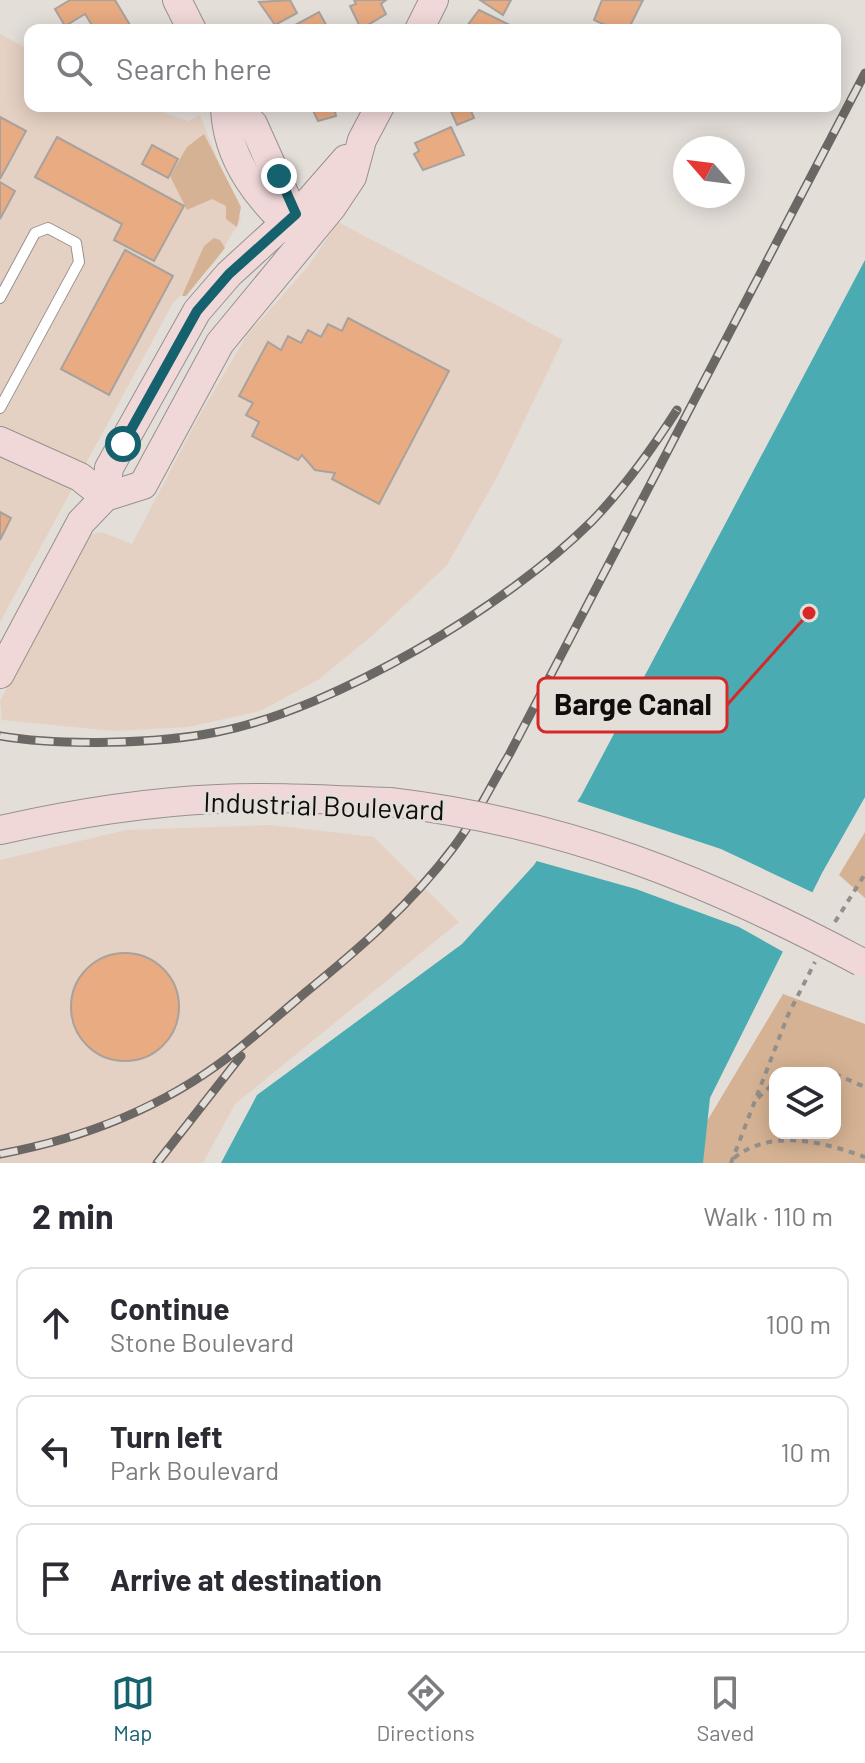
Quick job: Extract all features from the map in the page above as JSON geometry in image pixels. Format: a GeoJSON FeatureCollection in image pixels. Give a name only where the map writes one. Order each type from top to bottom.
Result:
{"type":"FeatureCollection","features":[{"type":"Feature","properties":{"kind":"street"},"geometry":{"type":"LineString","coordinates":[[177,0],[189,24]]}},
{"type":"Feature","properties":{"kind":"street"},"geometry":{"type":"LineString","coordinates":[[422,24],[434,0]]}},
{"type":"Feature","properties":{"kind":"street"},"geometry":{"type":"LineString","coordinates":[[225,112],[225,134],[259,199],[295,226]]}},
{"type":"Feature","properties":{"kind":"street"},"geometry":{"type":"LineString","coordinates":[[241,112],[253,124],[295,226]]}},
{"type":"Feature","properties":{"kind":"street"},"geometry":{"type":"LineString","coordinates":[[0,674],[81,522],[105,497],[143,485],[220,343],[295,226],[362,140],[377,112]]}},
{"type":"Feature","properties":{"kind":"street"},"geometry":{"type":"LineString","coordinates":[[105,497],[109,468],[183,331],[229,274],[295,226]]}},
{"type":"Feature","properties":{"kind":"street"},"geometry":{"type":"LineString","coordinates":[[0,441],[80,477],[105,497]]}},
{"type":"Feature","properties":{"kind":"street","name":"Industrial Boulevard"},"geometry":{"type":"LineString","coordinates":[[0,830],[71,814],[193,800],[390,802],[490,816],[638,860],[737,899],[863,963]]}},
{"type":"Feature","properties":{"kind":"lane"},"geometry":{"type":"LineString","coordinates":[[0,298],[35,233],[48,228],[76,243],[79,262],[0,408]]}},
{"type":"Feature","properties":{"kind":"path"},"geometry":{"type":"LineString","coordinates":[[830,931],[865,874]]}},
{"type":"Feature","properties":{"kind":"path"},"geometry":{"type":"LineString","coordinates":[[856,891],[865,887]]}},
{"type":"Feature","properties":{"kind":"path"},"geometry":{"type":"LineString","coordinates":[[732,1161],[788,1015],[816,959]]}},
{"type":"Feature","properties":{"kind":"path"},"geometry":{"type":"LineString","coordinates":[[841,1076],[865,1087]]}},
{"type":"Feature","properties":{"kind":"path"},"geometry":{"type":"LineString","coordinates":[[757,1100],[769,1088]]}},
{"type":"Feature","properties":{"kind":"path"},"geometry":{"type":"LineString","coordinates":[[732,1161],[745,1149],[778,1140],[821,1144],[865,1157]]}},
{"type":"Feature","properties":{"kind":"shaded area"},"geometry":{"type":"Polygon","coordinates":[[[0,34],[24,47],[24,112],[162,112],[188,121],[200,115],[241,219],[216,261],[173,303],[0,622],[0,34]]]}},
{"type":"Feature","properties":{"kind":"shaded area"},"geometry":{"type":"Polygon","coordinates":[[[204,134],[241,207],[237,227],[226,219],[226,206],[212,199],[187,210],[170,176],[187,147],[204,134]]]}},
{"type":"Feature","properties":{"kind":"shaded area"},"geometry":{"type":"Polygon","coordinates":[[[338,222],[563,340],[497,477],[447,565],[374,634],[318,680],[260,711],[188,727],[114,731],[2,720],[0,701],[89,535],[102,532],[132,544],[198,418],[247,335],[307,268],[338,222]]]}},
{"type":"Feature","properties":{"kind":"shaded area"},"geometry":{"type":"Polygon","coordinates":[[[214,238],[220,240],[225,248],[186,296],[182,296],[204,246],[214,238]]]}},
{"type":"Feature","properties":{"kind":"shaded area"},"geometry":{"type":"Polygon","coordinates":[[[271,825],[374,837],[459,922],[235,1104],[203,1163],[0,1163],[0,860],[126,830],[271,825]]]}},
{"type":"Feature","properties":{"kind":"shaded area"},"geometry":{"type":"Polygon","coordinates":[[[865,832],[865,898],[839,875],[865,832]]]}},
{"type":"Feature","properties":{"kind":"shaded area"},"geometry":{"type":"Polygon","coordinates":[[[783,994],[865,1024],[865,1163],[682,1163],[783,994]]]}},
{"type":"Feature","properties":{"kind":"water"},"geometry":{"type":"Polygon","coordinates":[[[865,260],[865,797],[822,873],[710,1098],[703,1163],[221,1163],[257,1095],[462,944],[534,865],[581,796],[865,260]]]}},
{"type":"Feature","properties":{"kind":"pier"},"geometry":{"type":"Polygon","coordinates":[[[573,800],[721,849],[816,894],[787,954],[739,927],[636,889],[533,860],[573,800]]]}},
{"type":"Feature","properties":{"kind":"building"},"geometry":{"type":"Polygon","coordinates":[[[70,0],[115,0],[129,24],[91,24],[85,14],[64,24],[55,9],[70,0]]]}},
{"type":"Feature","properties":{"kind":"building"},"geometry":{"type":"Polygon","coordinates":[[[290,0],[297,13],[274,24],[259,2],[290,0]]]}},
{"type":"Feature","properties":{"kind":"building"},"geometry":{"type":"Polygon","coordinates":[[[354,0],[386,0],[381,4],[386,14],[369,24],[359,24],[350,6],[356,4],[354,0]]]}},
{"type":"Feature","properties":{"kind":"building"},"geometry":{"type":"Polygon","coordinates":[[[480,0],[511,0],[503,15],[480,0]]]}},
{"type":"Feature","properties":{"kind":"building"},"geometry":{"type":"Polygon","coordinates":[[[602,0],[643,0],[631,24],[603,24],[594,20],[602,0]]]}},
{"type":"Feature","properties":{"kind":"building"},"geometry":{"type":"Polygon","coordinates":[[[479,10],[508,24],[468,24],[479,10]]]}},
{"type":"Feature","properties":{"kind":"building"},"geometry":{"type":"Polygon","coordinates":[[[319,12],[326,24],[297,24],[319,12]]]}},
{"type":"Feature","properties":{"kind":"building"},"geometry":{"type":"Polygon","coordinates":[[[314,112],[335,112],[336,116],[318,121],[314,112]]]}},
{"type":"Feature","properties":{"kind":"building"},"geometry":{"type":"Polygon","coordinates":[[[451,112],[472,112],[474,118],[457,125],[451,112]]]}},
{"type":"Feature","properties":{"kind":"building"},"geometry":{"type":"Polygon","coordinates":[[[0,117],[26,131],[0,179],[0,117]]]}},
{"type":"Feature","properties":{"kind":"building"},"geometry":{"type":"Polygon","coordinates":[[[451,127],[464,155],[423,170],[414,154],[419,151],[415,143],[451,127]]]}},
{"type":"Feature","properties":{"kind":"building"},"geometry":{"type":"Polygon","coordinates":[[[57,137],[184,206],[154,261],[114,240],[122,224],[35,177],[57,137]]]}},
{"type":"Feature","properties":{"kind":"building"},"geometry":{"type":"Polygon","coordinates":[[[152,145],[178,159],[168,178],[142,164],[152,145]]]}},
{"type":"Feature","properties":{"kind":"building"},"geometry":{"type":"Polygon","coordinates":[[[0,182],[15,191],[0,219],[0,182]]]}},
{"type":"Feature","properties":{"kind":"building"},"geometry":{"type":"Polygon","coordinates":[[[125,250],[173,276],[109,395],[61,369],[125,250]]]}},
{"type":"Feature","properties":{"kind":"building"},"geometry":{"type":"Polygon","coordinates":[[[348,318],[449,371],[379,504],[332,479],[335,473],[315,470],[302,455],[298,460],[252,436],[259,422],[246,415],[253,403],[239,396],[268,342],[281,350],[288,336],[301,343],[308,330],[321,337],[328,324],[342,331],[348,318]]]}},
{"type":"Feature","properties":{"kind":"building"},"geometry":{"type":"Polygon","coordinates":[[[0,512],[11,518],[0,540],[0,512]]]}},
{"type":"Feature","properties":{"kind":"building"},"geometry":{"type":"Polygon","coordinates":[[[125,953],[146,957],[163,969],[175,986],[179,1007],[175,1028],[163,1045],[146,1057],[125,1061],[104,1057],[87,1045],[75,1028],[71,1007],[75,986],[87,969],[104,957],[125,953]]]}},
{"type":"Feature","properties":{"kind":"railway"},"geometry":{"type":"LineString","coordinates":[[0,1154],[60,1140],[119,1119],[202,1076],[365,942],[437,868],[468,826],[509,755],[865,73]]}},
{"type":"Feature","properties":{"kind":"railway"},"geometry":{"type":"LineString","coordinates":[[0,736],[79,742],[193,736],[264,720],[365,678],[467,619],[556,554],[615,495],[648,454],[677,410]]}},
{"type":"Feature","properties":{"kind":"railway"},"geometry":{"type":"LineString","coordinates":[[157,1163],[241,1056]]}},
{"type":"Feature","properties":{"kind":"place","name":"Barge Canal"},"geometry":{"type":"Point","coordinates":[809,613]}},
{"type":"Feature","properties":{"kind":"route"},"geometry":{"type":"LineString","coordinates":[[123,444],[183,331],[197,311],[229,274],[296,214],[279,176]]}}]}
